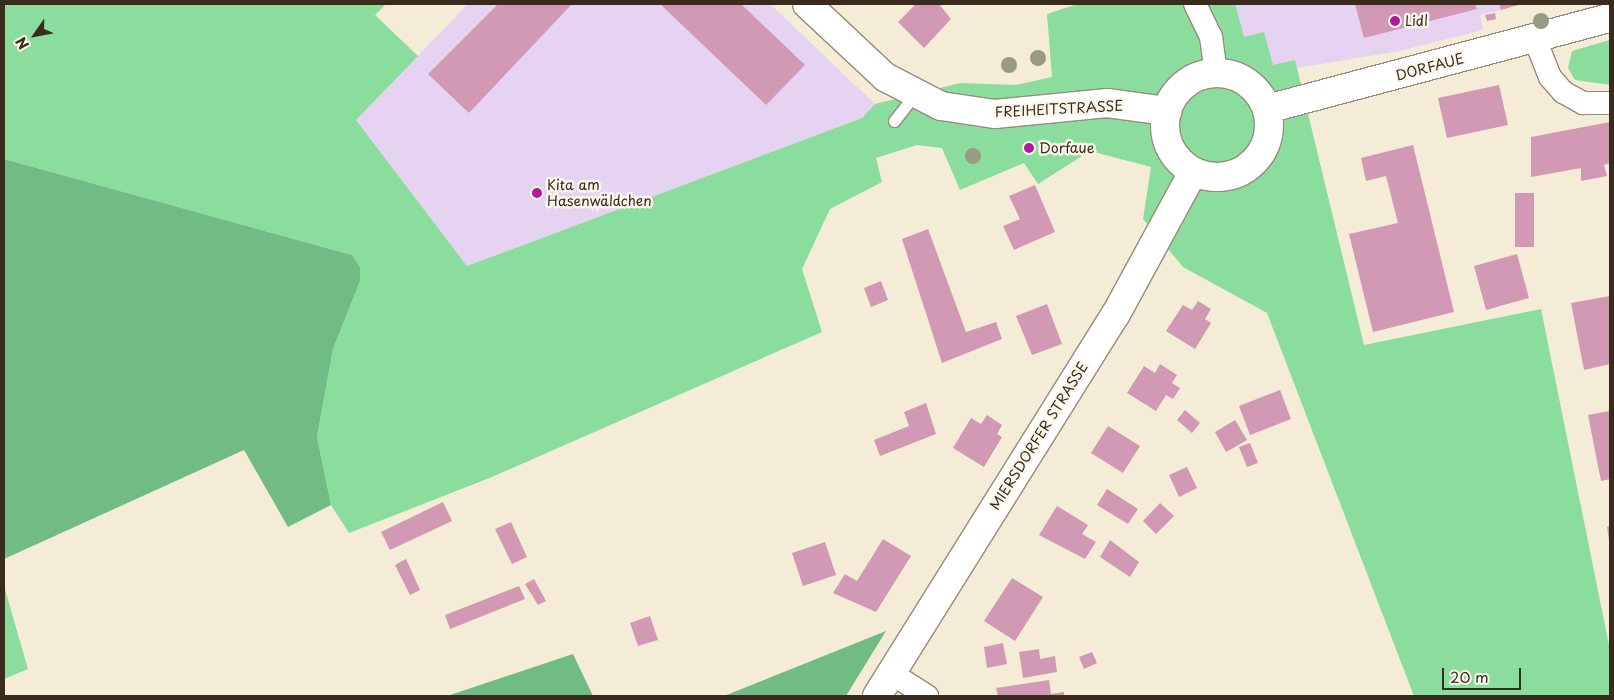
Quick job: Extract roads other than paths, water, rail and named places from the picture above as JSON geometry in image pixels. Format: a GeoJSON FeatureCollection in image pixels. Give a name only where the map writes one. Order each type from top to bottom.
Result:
{"type":"FeatureCollection","features":[{"type":"Feature","properties":{"kind":"street","name":"FREIHEITSTRASSE"},"geometry":{"type":"LineString","coordinates":[[807,4],[885,77],[941,106],[995,114],[1107,103],[1167,111]]}},
{"type":"Feature","properties":{"kind":"street"},"geometry":{"type":"LineString","coordinates":[[1195,4],[1211,37],[1216,73]]}},
{"type":"Feature","properties":{"kind":"street","name":"DORFAUE"},"geometry":{"type":"LineString","coordinates":[[1267,109],[1610,18]]}},
{"type":"Feature","properties":{"kind":"street"},"geometry":{"type":"LineString","coordinates":[[1534,39],[1550,77],[1563,92],[1583,103],[1610,103]]}},
{"type":"Feature","properties":{"kind":"street"},"geometry":{"type":"LineString","coordinates":[[1216,73],[1247,82],[1267,109],[1267,141],[1249,168],[1217,178],[1193,172],[1178,160],[1168,142],[1167,111],[1185,84],[1216,73]]}},
{"type":"Feature","properties":{"kind":"street","name":"MIERSDORFER STRASSE"},"geometry":{"type":"LineString","coordinates":[[877,696],[1116,314],[1193,172]]}},
{"type":"Feature","properties":{"kind":"street"},"geometry":{"type":"LineString","coordinates":[[891,673],[927,696]]}},
{"type":"Feature","properties":{"kind":"lane"},"geometry":{"type":"LineString","coordinates":[[894,122],[915,94]]}},
{"type":"Feature","properties":{"kind":"place","name":"Lidl"},"geometry":{"type":"Point","coordinates":[1395,21]}},
{"type":"Feature","properties":{"kind":"place","name":"Dorfaue"},"geometry":{"type":"Point","coordinates":[1029,148]}},
{"type":"Feature","properties":{"kind":"place","name":"Kita am Hasenwäldchen"},"geometry":{"type":"Point","coordinates":[537,193]}}]}
